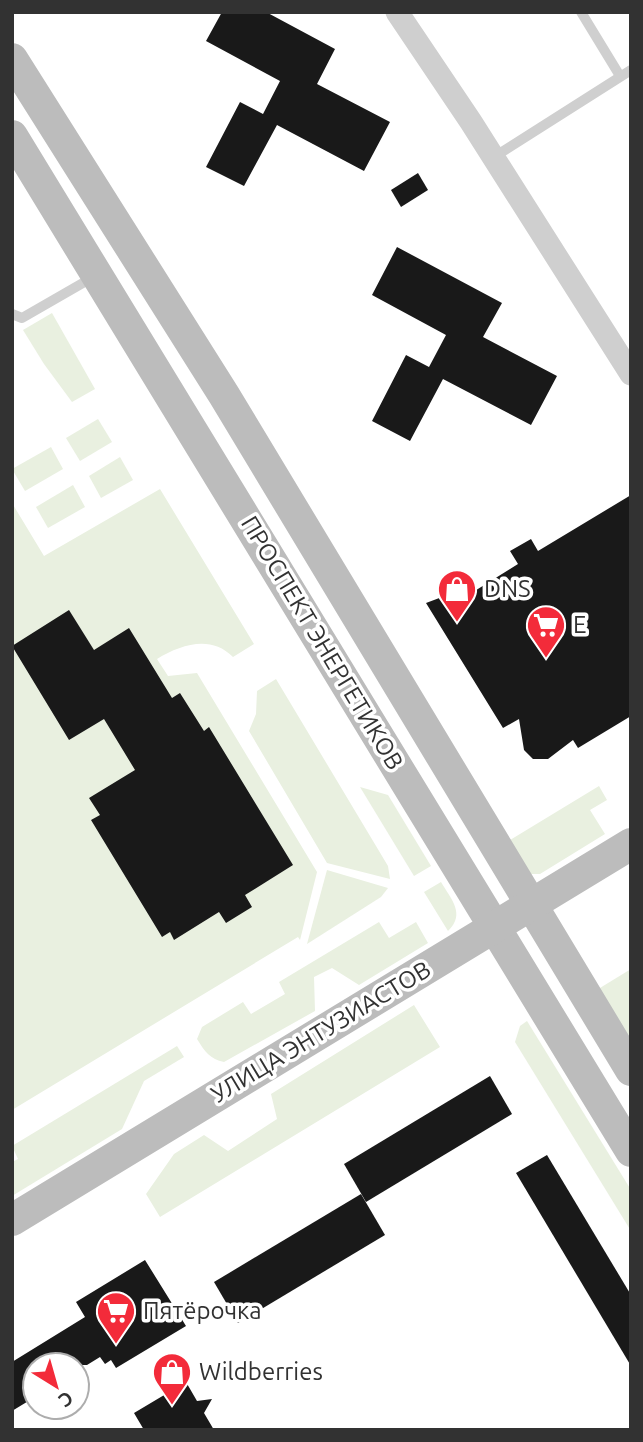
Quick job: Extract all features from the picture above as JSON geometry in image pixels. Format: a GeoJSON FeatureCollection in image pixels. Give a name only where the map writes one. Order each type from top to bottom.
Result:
{"type":"FeatureCollection","features":[{"type":"Feature","properties":{"kind":"main road","name":"ПРОСПЕКТ ЭНЕРГЕТИКОВ"},"geometry":{"type":"LineString","coordinates":[[12,59],[224,395],[631,1070]]}},
{"type":"Feature","properties":{"kind":"main road","name":"ПРОСПЕКТ ЭНЕРГЕТИКОВ"},"geometry":{"type":"LineString","coordinates":[[12,136],[631,1151]]}},
{"type":"Feature","properties":{"kind":"main road"},"geometry":{"type":"LineString","coordinates":[[28,162],[63,140]]}},
{"type":"Feature","properties":{"kind":"main road"},"geometry":{"type":"LineString","coordinates":[[97,274],[134,253]]}},
{"type":"Feature","properties":{"kind":"main road"},"geometry":{"type":"LineString","coordinates":[[188,422],[224,395]]}},
{"type":"Feature","properties":{"kind":"main road","name":"УЛИЦА ЭНТУЗИАСТОВ"},"geometry":{"type":"LineString","coordinates":[[12,1220],[631,845]]}},
{"type":"Feature","properties":{"kind":"street"},"geometry":{"type":"LineString","coordinates":[[397,12],[494,158],[631,374]]}},
{"type":"Feature","properties":{"kind":"lane"},"geometry":{"type":"LineString","coordinates":[[581,12],[620,76]]}},
{"type":"Feature","properties":{"kind":"lane"},"geometry":{"type":"LineString","coordinates":[[494,158],[631,70]]}},
{"type":"Feature","properties":{"kind":"lane"},"geometry":{"type":"LineString","coordinates":[[12,314],[22,318],[97,274]]}},
{"type":"Feature","properties":{"kind":"green space"},"geometry":{"type":"Polygon","coordinates":[[[52,313],[95,389],[72,402],[23,330],[52,313]]]}},
{"type":"Feature","properties":{"kind":"green space"},"geometry":{"type":"Polygon","coordinates":[[[98,419],[112,442],[80,461],[66,438],[98,419]]]}},
{"type":"Feature","properties":{"kind":"green space"},"geometry":{"type":"Polygon","coordinates":[[[51,447],[63,469],[25,491],[12,469],[51,447]]]}},
{"type":"Feature","properties":{"kind":"green space"},"geometry":{"type":"Polygon","coordinates":[[[120,457],[133,480],[101,498],[89,476],[120,457]]]}},
{"type":"Feature","properties":{"kind":"green space"},"geometry":{"type":"Polygon","coordinates":[[[73,485],[85,507],[48,528],[36,507],[73,485]]]}},
{"type":"Feature","properties":{"kind":"green space"},"geometry":{"type":"Polygon","coordinates":[[[160,489],[254,644],[233,657],[215,646],[196,644],[176,649],[157,659],[168,676],[197,673],[317,872],[300,940],[298,937],[12,1110],[12,503],[44,556],[160,489]]]}},
{"type":"Feature","properties":{"kind":"green space"},"geometry":{"type":"Polygon","coordinates":[[[276,679],[388,866],[390,879],[327,863],[249,731],[256,714],[257,691],[276,679]]]}},
{"type":"Feature","properties":{"kind":"green space"},"geometry":{"type":"Polygon","coordinates":[[[599,786],[607,800],[590,810],[605,834],[540,874],[531,874],[505,843],[599,786]]]}},
{"type":"Feature","properties":{"kind":"green space"},"geometry":{"type":"Polygon","coordinates":[[[360,787],[388,795],[431,866],[414,876],[360,787]]]}},
{"type":"Feature","properties":{"kind":"green space"},"geometry":{"type":"Polygon","coordinates":[[[327,870],[388,888],[381,897],[307,944],[327,870]]]}},
{"type":"Feature","properties":{"kind":"green space"},"geometry":{"type":"Polygon","coordinates":[[[441,882],[455,906],[456,913],[456,919],[448,931],[424,892],[441,882]]]}},
{"type":"Feature","properties":{"kind":"green space"},"geometry":{"type":"Polygon","coordinates":[[[379,922],[389,938],[416,922],[428,943],[359,985],[332,968],[314,977],[315,1011],[224,1062],[211,1057],[203,1048],[197,1039],[202,1027],[243,1002],[251,1014],[285,994],[279,982],[379,922]]]}},
{"type":"Feature","properties":{"kind":"green space"},"geometry":{"type":"Polygon","coordinates":[[[631,969],[631,1049],[595,991],[631,969]]]}},
{"type":"Feature","properties":{"kind":"green space"},"geometry":{"type":"Polygon","coordinates":[[[414,1005],[440,1047],[160,1217],[146,1194],[174,1154],[204,1135],[228,1151],[277,1119],[271,1094],[414,1005]]]}},
{"type":"Feature","properties":{"kind":"green space"},"geometry":{"type":"Polygon","coordinates":[[[527,1021],[631,1190],[631,1231],[515,1042],[520,1026],[527,1021]]]}},
{"type":"Feature","properties":{"kind":"green space"},"geometry":{"type":"Polygon","coordinates":[[[177,1046],[184,1057],[144,1081],[122,1129],[12,1196],[12,1162],[18,1159],[12,1146],[177,1046]]]}},
{"type":"Feature","properties":{"kind":"building"},"geometry":{"type":"Polygon","coordinates":[[[222,12],[266,12],[335,49],[317,84],[390,122],[364,171],[277,125],[244,186],[206,167],[240,102],[263,114],[280,81],[206,41],[222,12]]]}},
{"type":"Feature","properties":{"kind":"building"},"geometry":{"type":"Polygon","coordinates":[[[418,173],[428,190],[401,207],[391,190],[418,173]]]}},
{"type":"Feature","properties":{"kind":"building"},"geometry":{"type":"Polygon","coordinates":[[[397,247],[502,303],[483,337],[557,376],[531,425],[443,379],[410,441],[372,421],[406,355],[429,367],[446,335],[372,295],[397,247]]]}},
{"type":"Feature","properties":{"kind":"building","name":"Е"},"geometry":{"type":"Polygon","coordinates":[[[631,495],[631,716],[578,748],[573,740],[548,759],[533,759],[524,750],[519,719],[503,728],[426,603],[442,597],[465,597],[518,564],[510,551],[531,539],[538,551],[631,495]]]}},
{"type":"Feature","properties":{"kind":"building"},"geometry":{"type":"Polygon","coordinates":[[[69,610],[94,650],[129,628],[172,698],[180,693],[204,731],[209,727],[293,865],[245,895],[252,907],[226,923],[219,912],[174,940],[170,932],[162,937],[91,820],[100,815],[89,798],[135,770],[104,719],[69,740],[12,646],[69,610]]]}},
{"type":"Feature","properties":{"kind":"building"},"geometry":{"type":"Polygon","coordinates":[[[490,1076],[512,1114],[366,1202],[344,1164],[490,1076]]]}},
{"type":"Feature","properties":{"kind":"building"},"geometry":{"type":"Polygon","coordinates":[[[547,1155],[631,1295],[631,1366],[516,1173],[547,1155]]]}},
{"type":"Feature","properties":{"kind":"building"},"geometry":{"type":"Polygon","coordinates":[[[361,1194],[385,1235],[238,1323],[214,1282],[361,1194]]]}},
{"type":"Feature","properties":{"kind":"building"},"geometry":{"type":"Polygon","coordinates":[[[145,1260],[186,1326],[116,1368],[111,1360],[105,1364],[100,1357],[91,1363],[91,1351],[30,1351],[85,1317],[76,1302],[145,1260]]]}},
{"type":"Feature","properties":{"kind":"building"},"geometry":{"type":"Polygon","coordinates":[[[21,1356],[21,1406],[12,1411],[12,1362],[21,1356]]]}},
{"type":"Feature","properties":{"kind":"building","name":"Wildberries"},"geometry":{"type":"Polygon","coordinates":[[[186,1382],[197,1401],[212,1399],[204,1413],[214,1430],[144,1430],[134,1413],[186,1382]]]}},
{"type":"Feature","properties":{"kind":"place","name":"DNS"},"geometry":{"type":"Point","coordinates":[457,623]}},
{"type":"Feature","properties":{"kind":"place","name":"Е"},"geometry":{"type":"Point","coordinates":[546,659]}},
{"type":"Feature","properties":{"kind":"place","name":"Пятёрочка"},"geometry":{"type":"Point","coordinates":[116,1345]}},
{"type":"Feature","properties":{"kind":"place","name":"Wildberries"},"geometry":{"type":"Point","coordinates":[172,1406]}}]}
